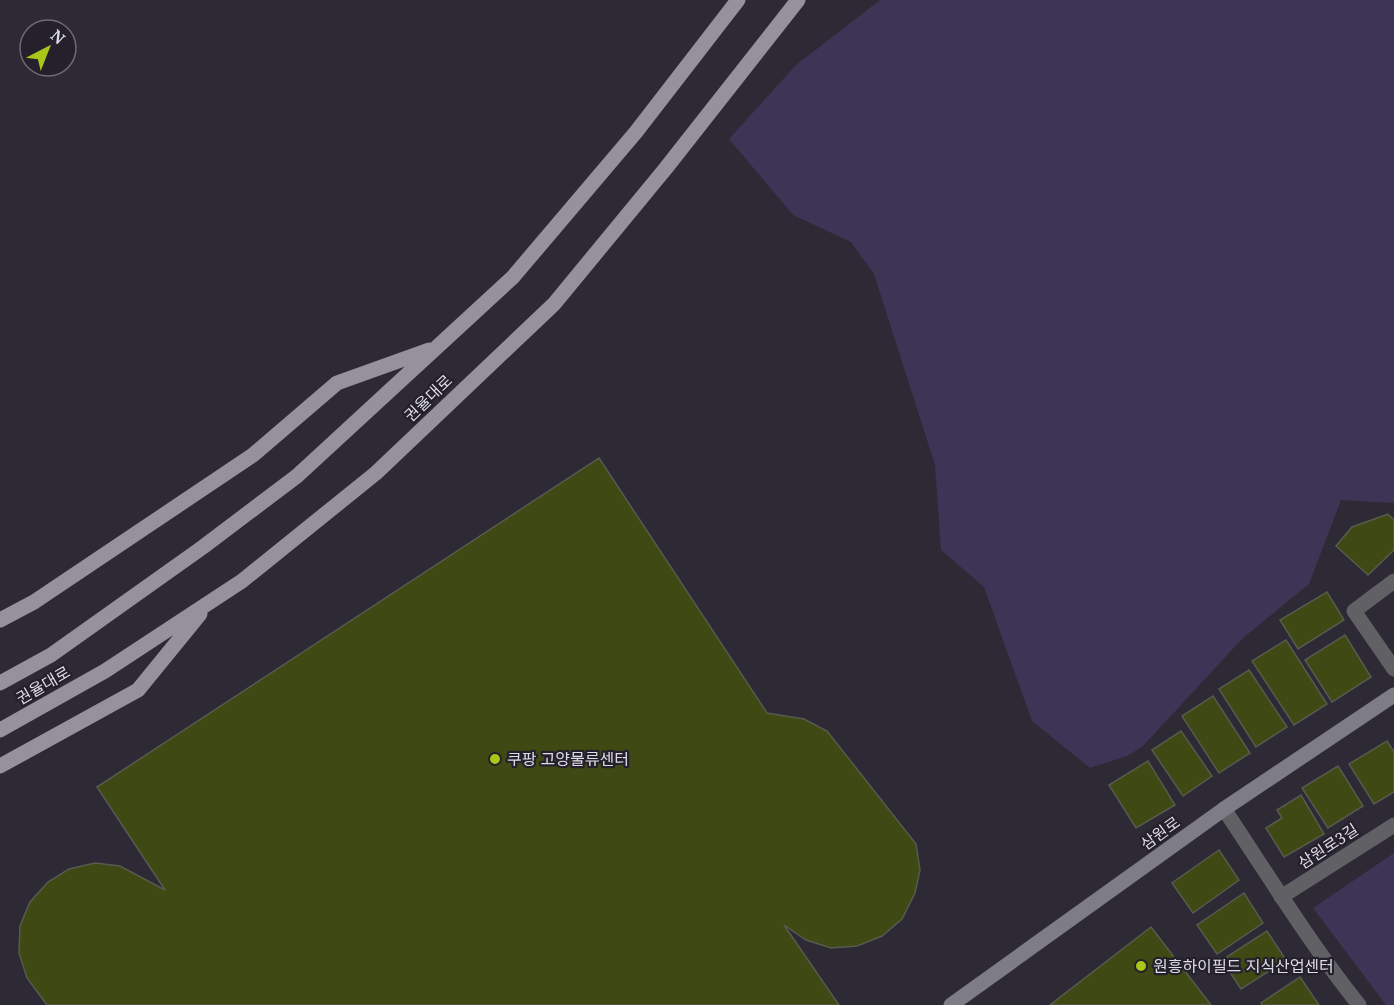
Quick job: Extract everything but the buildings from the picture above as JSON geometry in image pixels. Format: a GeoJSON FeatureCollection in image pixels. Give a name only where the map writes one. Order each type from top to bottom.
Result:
{"type":"FeatureCollection","features":[{"type":"Feature","properties":{"kind":"main road","name":"권율대로"},"geometry":{"type":"LineString","coordinates":[[0,683],[51,655],[203,548],[287,483],[513,277],[636,132],[738,0]]}},
{"type":"Feature","properties":{"kind":"main road","name":"권율대로"},"geometry":{"type":"LineString","coordinates":[[0,730],[105,670],[242,581],[376,473],[554,304],[666,168],[798,0]]}},
{"type":"Feature","properties":{"kind":"main road"},"geometry":{"type":"LineString","coordinates":[[0,620],[34,602],[253,455],[337,384],[437,347]]}},
{"type":"Feature","properties":{"kind":"main road"},"geometry":{"type":"LineString","coordinates":[[0,766],[138,690],[210,602]]}},
{"type":"Feature","properties":{"kind":"main road","name":"삼원로"},"geometry":{"type":"LineString","coordinates":[[951,1005],[1224,809],[1394,695]]}},
{"type":"Feature","properties":{"kind":"street"},"geometry":{"type":"LineString","coordinates":[[1394,581],[1354,611],[1394,669]]}},
{"type":"Feature","properties":{"kind":"street"},"geometry":{"type":"LineString","coordinates":[[1224,809],[1281,897],[1332,971],[1359,1005]]}},
{"type":"Feature","properties":{"kind":"street","name":"삼원로3길"},"geometry":{"type":"LineString","coordinates":[[1281,897],[1394,825]]}},
{"type":"Feature","properties":{"kind":"shaded area"},"geometry":{"type":"Polygon","coordinates":[[[880,0],[1394,0],[1394,503],[1341,500],[1309,584],[1243,638],[1142,747],[1127,756],[1090,768],[1032,721],[984,587],[941,550],[935,465],[874,274],[851,242],[793,215],[729,139],[796,65],[880,0]]]}},
{"type":"Feature","properties":{"kind":"shaded area"},"geometry":{"type":"Polygon","coordinates":[[[1394,853],[1394,1005],[1386,1005],[1313,908],[1394,853]]]}},
{"type":"Feature","properties":{"kind":"place","name":"쿠팡 고양물류센터"},"geometry":{"type":"Point","coordinates":[495,759]}},
{"type":"Feature","properties":{"kind":"place","name":"원흥하이필드 지식산업센터"},"geometry":{"type":"Point","coordinates":[1141,966]}}]}
